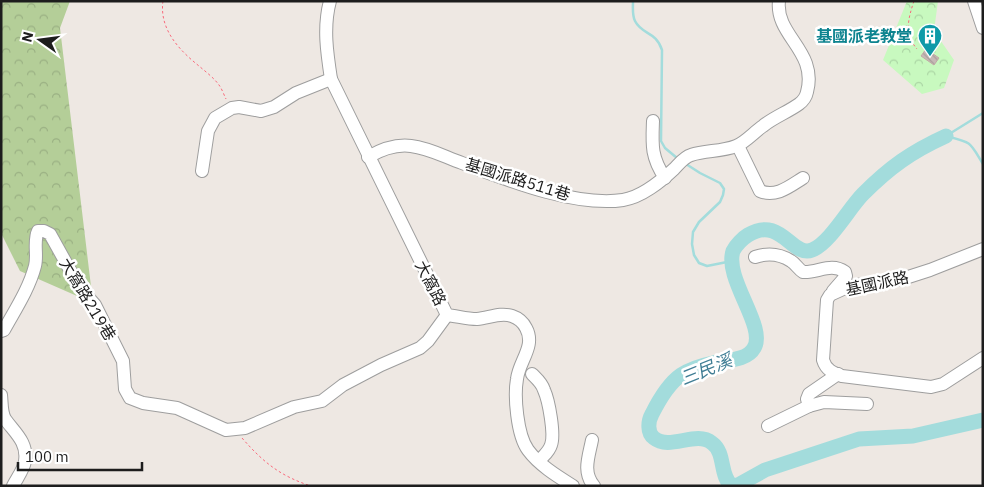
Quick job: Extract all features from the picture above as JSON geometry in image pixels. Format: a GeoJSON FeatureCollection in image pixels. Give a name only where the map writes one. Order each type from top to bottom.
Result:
{"type":"FeatureCollection","features":[{"type":"Feature","properties":{"kind":"street","name":"大窩路"},"geometry":{"type":"LineString","coordinates":[[330,1],[326,15],[326,43],[331,79],[368,157],[447,314],[472,319],[500,315],[511,316],[522,322],[527,329],[530,338],[529,348],[518,371],[516,380],[517,412],[523,441],[528,450],[539,461],[573,486]]}},
{"type":"Feature","properties":{"kind":"street"},"geometry":{"type":"LineString","coordinates":[[770,1],[781,21]]}},
{"type":"Feature","properties":{"kind":"street","name":"基國派路511巷"},"geometry":{"type":"LineString","coordinates":[[368,157],[395,146],[412,146],[437,152],[517,182],[563,196],[601,201],[624,200],[646,191],[665,178],[691,155],[720,151],[738,146],[804,98],[809,80],[808,66],[781,21],[778,1]]}},
{"type":"Feature","properties":{"kind":"street"},"geometry":{"type":"LineString","coordinates":[[974,1],[983,28]]}},
{"type":"Feature","properties":{"kind":"street"},"geometry":{"type":"LineString","coordinates":[[202,171],[208,131],[215,118],[229,109],[239,107],[261,111],[274,107],[296,93],[331,79]]}},
{"type":"Feature","properties":{"kind":"street"},"geometry":{"type":"LineString","coordinates":[[652,120],[655,163],[665,178]]}},
{"type":"Feature","properties":{"kind":"street"},"geometry":{"type":"LineString","coordinates":[[738,146],[760,191],[767,194],[784,190],[803,178]]}},
{"type":"Feature","properties":{"kind":"street","name":"大窩路219巷"},"geometry":{"type":"LineString","coordinates":[[1,332],[4,330],[29,282],[37,254],[36,234],[38,231],[44,231],[53,238],[80,288],[94,305],[119,351],[124,370],[125,389],[130,398],[143,403],[177,408],[195,415],[216,427],[235,430]]}},
{"type":"Feature","properties":{"kind":"street","name":"基國派路"},"geometry":{"type":"LineString","coordinates":[[838,374],[825,367],[823,360],[827,300],[830,295],[857,285],[911,276],[983,249]]}},
{"type":"Feature","properties":{"kind":"street"},"geometry":{"type":"LineString","coordinates":[[756,257],[763,254],[779,256],[790,260],[803,272],[834,267],[841,269],[845,272],[846,276],[830,295]]}},
{"type":"Feature","properties":{"kind":"street"},"geometry":{"type":"LineString","coordinates":[[235,430],[245,428],[294,407],[322,401],[343,385],[381,364],[420,348],[428,341],[447,314]]}},
{"type":"Feature","properties":{"kind":"street"},"geometry":{"type":"LineString","coordinates":[[809,406],[807,399],[809,394],[838,374],[931,387],[943,384],[983,358]]}},
{"type":"Feature","properties":{"kind":"street"},"geometry":{"type":"LineString","coordinates":[[532,374],[545,390],[552,435],[552,445],[539,461]]}},
{"type":"Feature","properties":{"kind":"street"},"geometry":{"type":"LineString","coordinates":[[1,395],[3,413],[21,437],[25,450],[26,460],[13,486]]}},
{"type":"Feature","properties":{"kind":"street"},"geometry":{"type":"LineString","coordinates":[[768,426],[809,406],[824,402],[867,404]]}},
{"type":"Feature","properties":{"kind":"street"},"geometry":{"type":"LineString","coordinates":[[592,440],[586,470],[594,486]]}},
{"type":"Feature","properties":{"kind":"path"},"geometry":{"type":"LineString","coordinates":[[163,1],[163,14],[166,26],[174,42],[220,86],[229,109]]}},
{"type":"Feature","properties":{"kind":"path"},"geometry":{"type":"LineString","coordinates":[[914,1],[908,31],[910,41],[917,49]]}},
{"type":"Feature","properties":{"kind":"path"},"geometry":{"type":"LineString","coordinates":[[235,430],[259,457],[277,471],[293,480],[312,486]]}},
{"type":"Feature","properties":{"kind":"green space"},"geometry":{"type":"Polygon","coordinates":[[[1,1],[70,1],[60,28],[93,303],[20,271],[1,233],[1,1]]]}},
{"type":"Feature","properties":{"kind":"green space"},"geometry":{"type":"Polygon","coordinates":[[[907,1],[938,1],[934,31],[954,60],[944,88],[922,94],[883,60],[907,1]]]}},
{"type":"Feature","properties":{"kind":"building","name":"基國派老教堂"},"geometry":{"type":"Polygon","coordinates":[[[926,49],[939,58],[934,65],[921,56],[926,49]]]}},
{"type":"Feature","properties":{"kind":"waterway"},"geometry":{"type":"LineString","coordinates":[[633,1],[635,21],[641,29],[656,39],[662,50],[661,141],[665,148],[677,158]]}},
{"type":"Feature","properties":{"kind":"waterway","name":"三民溪"},"geometry":{"type":"LineString","coordinates":[[946,136],[983,113]]}},
{"type":"Feature","properties":{"kind":"waterway"},"geometry":{"type":"LineString","coordinates":[[946,136],[969,144],[983,164]]}},
{"type":"Feature","properties":{"kind":"waterway","name":"三民溪"},"geometry":{"type":"LineString","coordinates":[[946,136],[911,154],[882,176],[863,194],[826,240],[812,250],[805,251],[798,248],[777,233],[769,230],[759,230],[748,235],[740,242],[733,251],[732,262],[734,275],[755,328],[756,339],[754,348],[741,358],[705,365],[681,375],[668,388],[658,403],[652,414],[649,430],[652,436],[660,441],[675,442],[698,439],[712,443],[719,453],[725,476],[732,486],[738,485],[765,470],[859,439],[913,436],[983,420]]}},
{"type":"Feature","properties":{"kind":"waterway"},"geometry":{"type":"LineString","coordinates":[[686,164],[720,183],[724,189],[720,202],[699,222],[693,232],[692,244],[694,255],[699,263],[707,266],[732,261]]}},
{"type":"Feature","properties":{"kind":"place","name":"基國派老教堂"},"geometry":{"type":"Point","coordinates":[930,57]}}]}
